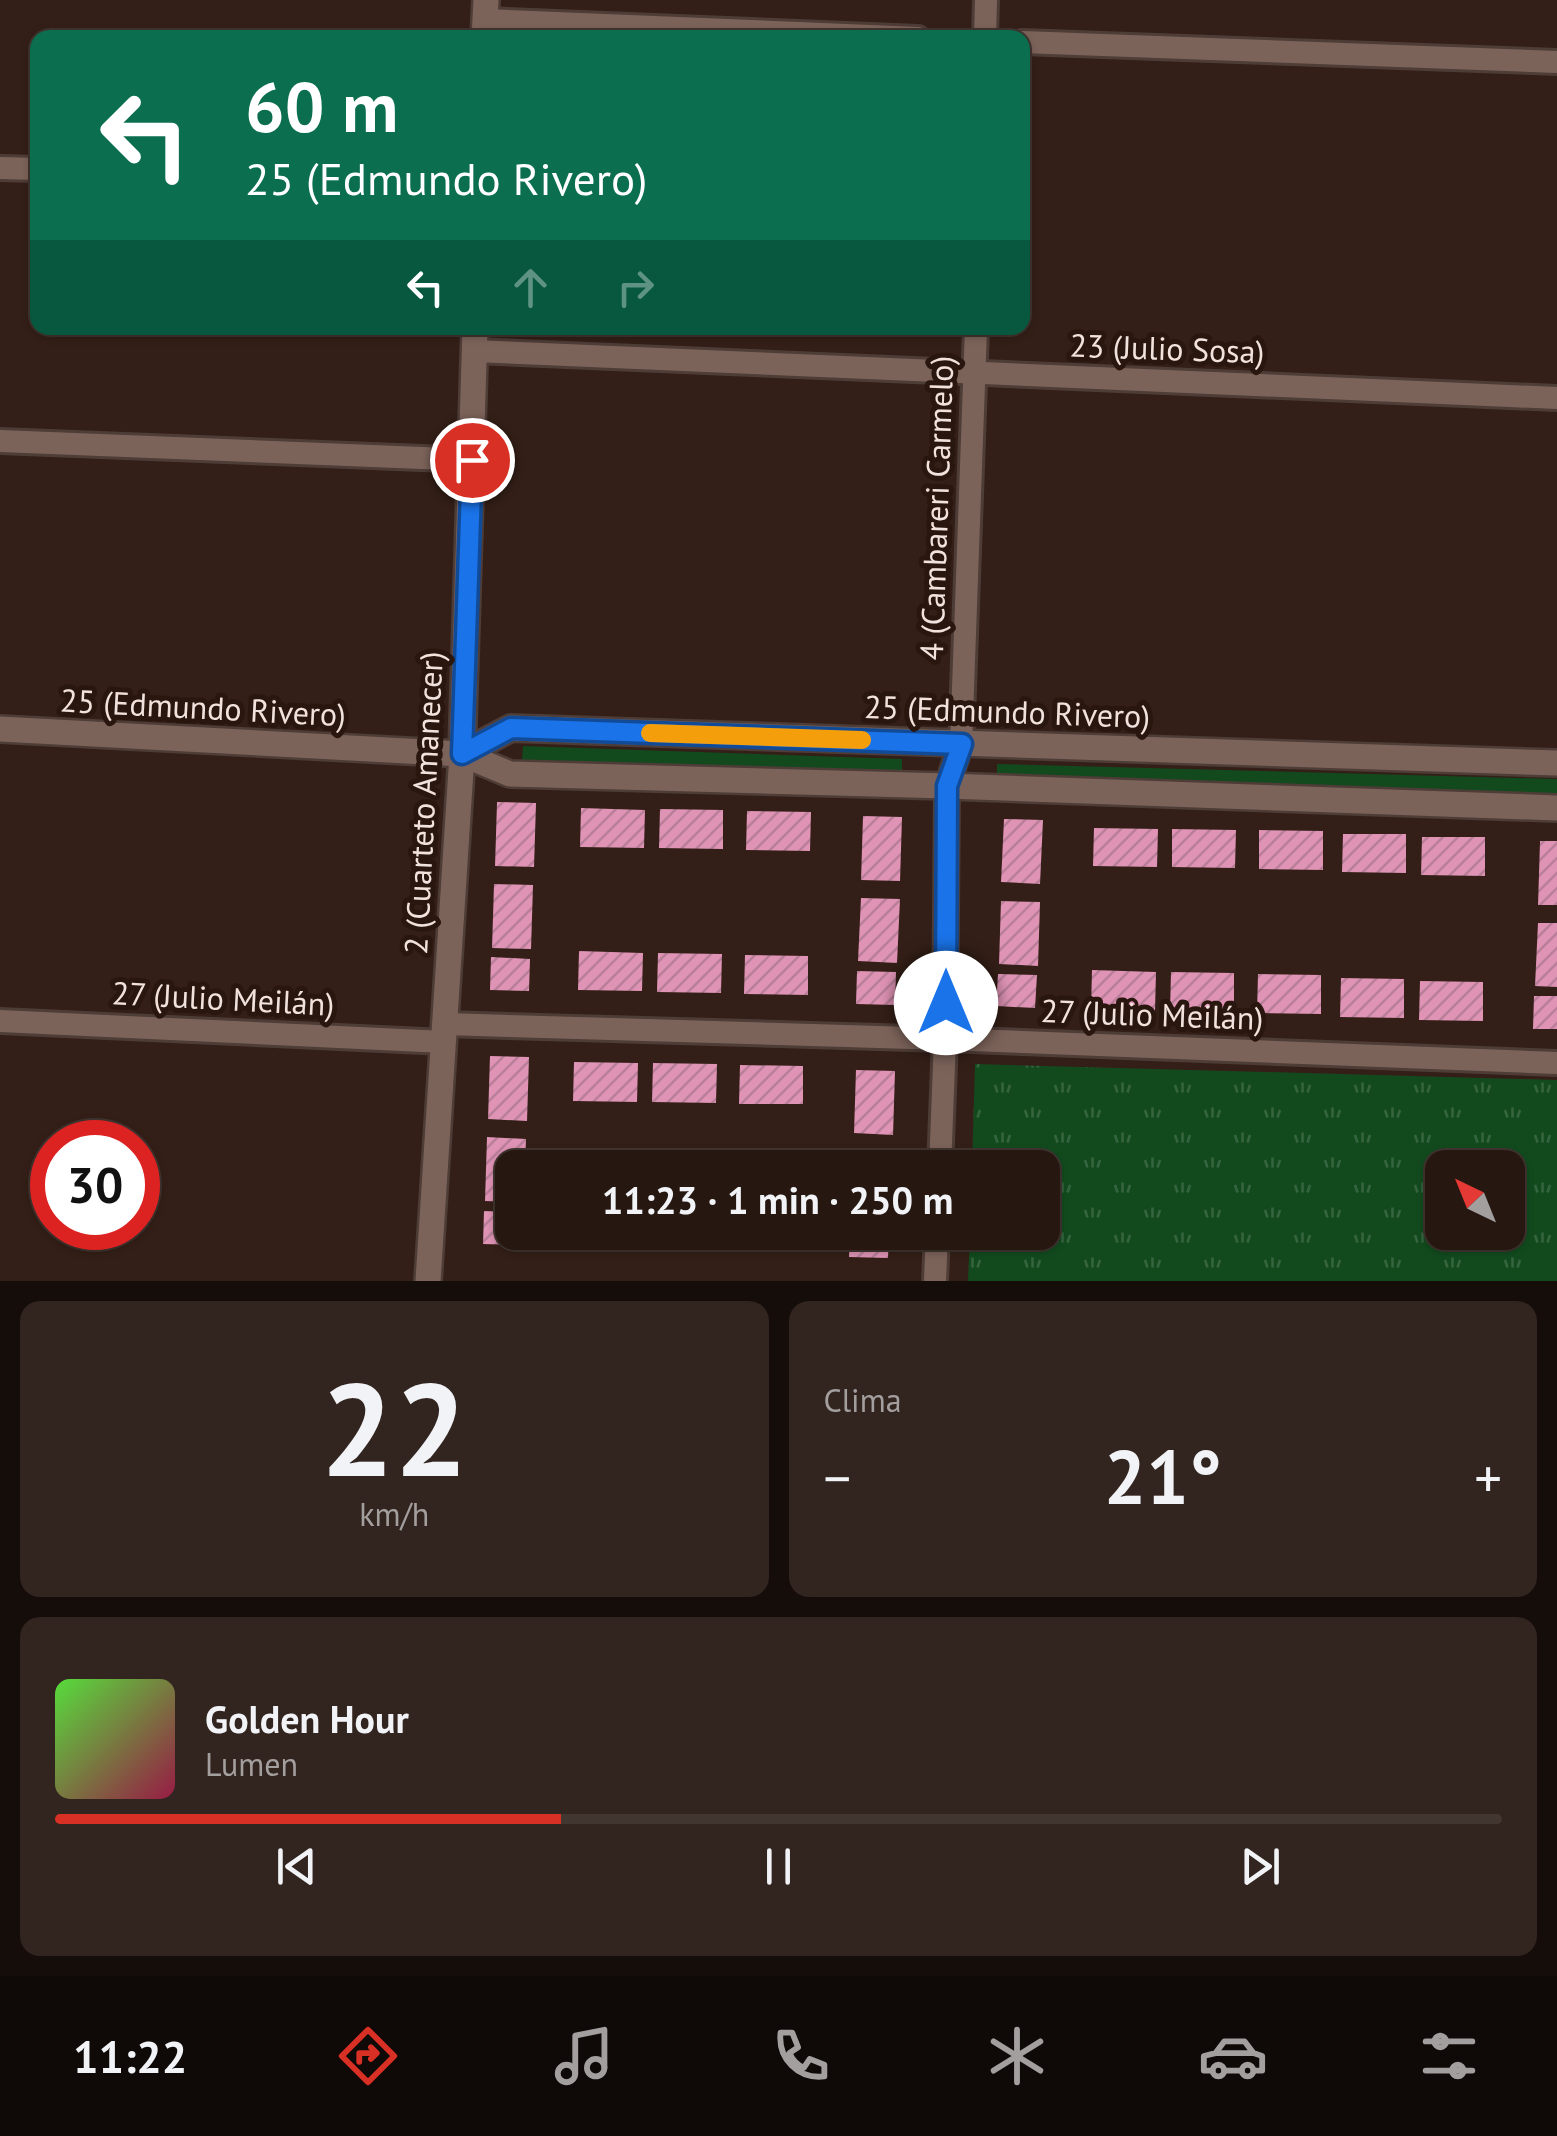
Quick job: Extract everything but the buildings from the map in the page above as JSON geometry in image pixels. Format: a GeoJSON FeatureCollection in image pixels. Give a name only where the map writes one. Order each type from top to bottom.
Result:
{"type":"FeatureCollection","features":[{"type":"Feature","properties":{"kind":"street"},"geometry":{"type":"LineString","coordinates":[[985,30],[986,0]]}},
{"type":"Feature","properties":{"kind":"street"},"geometry":{"type":"LineString","coordinates":[[485,19],[736,30]]}},
{"type":"Feature","properties":{"kind":"street"},"geometry":{"type":"LineString","coordinates":[[1030,42],[1557,62]]}},
{"type":"Feature","properties":{"kind":"street"},"geometry":{"type":"LineString","coordinates":[[0,168],[30,169]]}},
{"type":"Feature","properties":{"kind":"street","name":"4 (Cambareri Carmelo)"},"geometry":{"type":"LineString","coordinates":[[941,1150],[946,1039],[947,786],[962,744],[976,335]]}},
{"type":"Feature","properties":{"kind":"street","name":"23 (Julio Sosa)"},"geometry":{"type":"LineString","coordinates":[[475,340],[975,373],[1557,398]]}},
{"type":"Feature","properties":{"kind":"street","name":"2 (Cuarteto Amanecer)"},"geometry":{"type":"LineString","coordinates":[[428,1281],[462,754],[475,340]]}},
{"type":"Feature","properties":{"kind":"street"},"geometry":{"type":"LineString","coordinates":[[0,441],[472,460]]}},
{"type":"Feature","properties":{"kind":"street","name":"25 (Edmundo Rivero)"},"geometry":{"type":"LineString","coordinates":[[462,754],[511,728],[1557,763]]}},
{"type":"Feature","properties":{"kind":"street","name":"25 (Edmundo Rivero)"},"geometry":{"type":"LineString","coordinates":[[0,729],[462,754],[510,774],[1557,808]]}},
{"type":"Feature","properties":{"kind":"street","name":"27 (Julio Meilán)"},"geometry":{"type":"LineString","coordinates":[[0,1021],[444,1033],[946,1039],[1557,1063]]}},
{"type":"Feature","properties":{"kind":"street"},"geometry":{"type":"LineString","coordinates":[[935,1281],[936,1250]]}},
{"type":"Feature","properties":{"kind":"green space"},"geometry":{"type":"Polygon","coordinates":[[[523,746],[902,759],[902,775],[522,761],[523,746]]]}},
{"type":"Feature","properties":{"kind":"green space"},"geometry":{"type":"Polygon","coordinates":[[[997,764],[1557,779],[1557,795],[997,779],[997,764]]]}},
{"type":"Feature","properties":{"kind":"green space"},"geometry":{"type":"Polygon","coordinates":[[[975,1064],[1557,1080],[1557,1281],[968,1281],[969,1250],[1060,1250],[1060,1150],[972,1150],[975,1064]]]}},
{"type":"Feature","properties":{"kind":"slow traffic"},"geometry":{"type":"LineString","coordinates":[[650,733],[862,740]]}},
{"type":"Feature","properties":{"kind":"route"},"geometry":{"type":"LineString","coordinates":[[472,460],[462,754],[511,728],[962,744],[947,786],[946,1003]]}}]}
